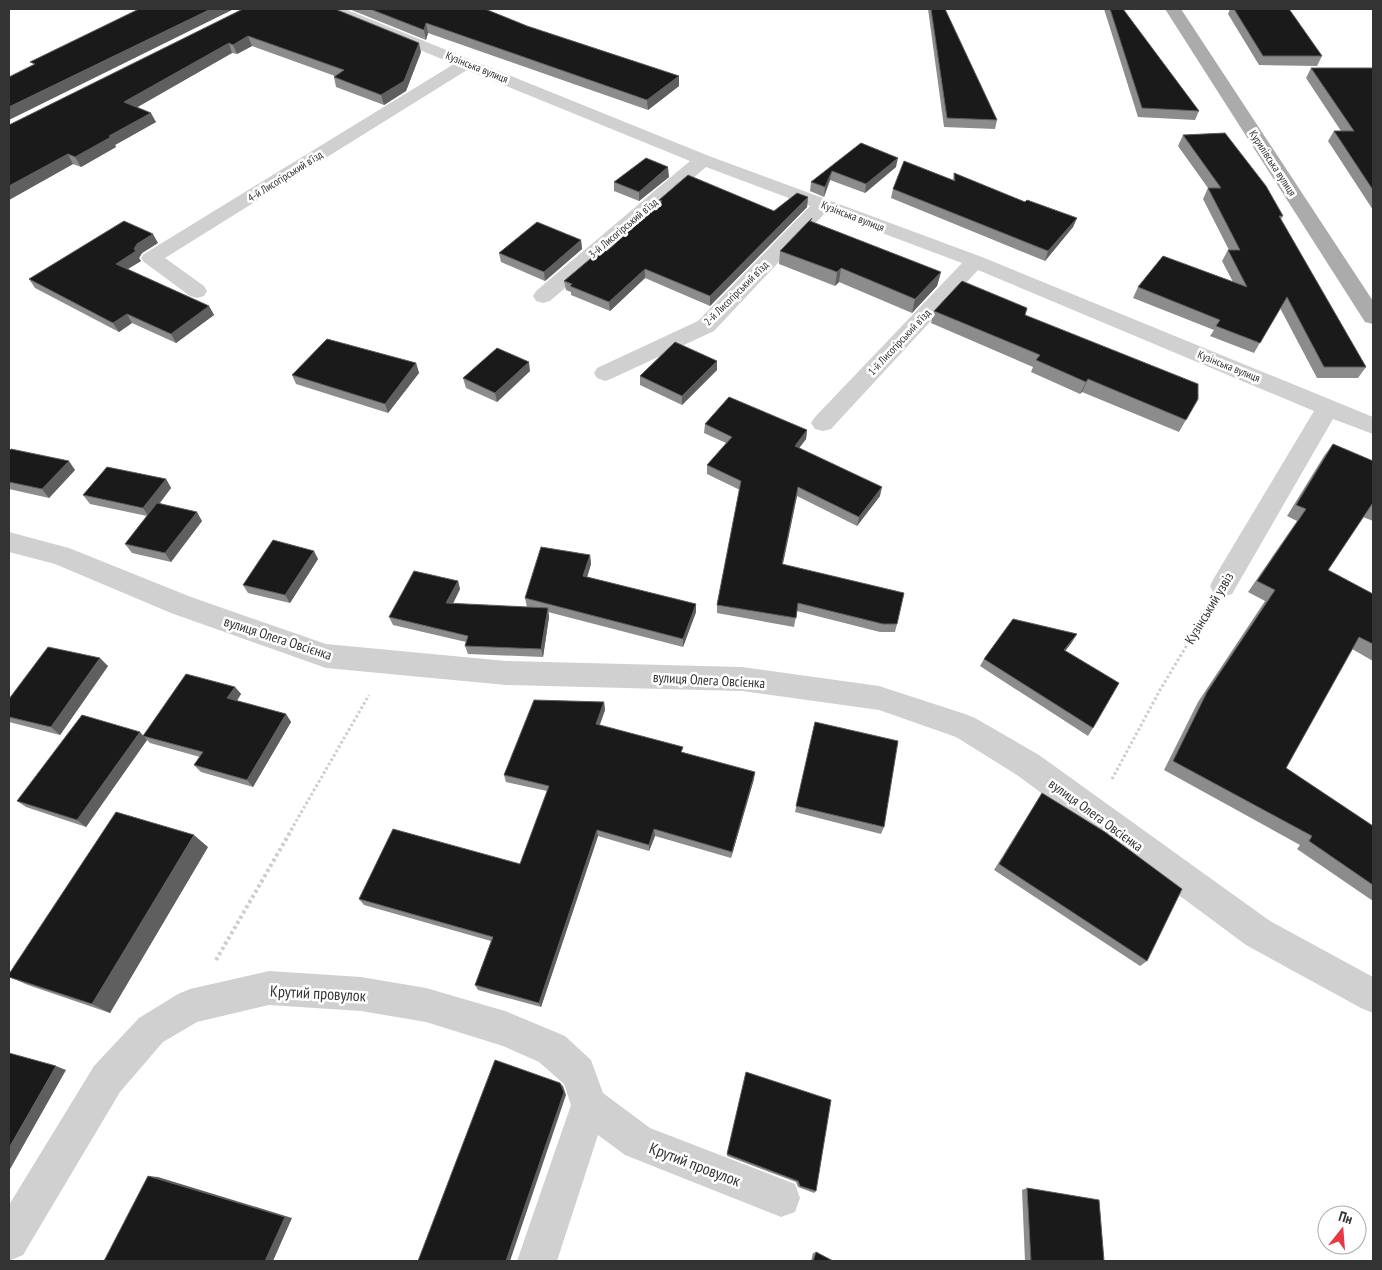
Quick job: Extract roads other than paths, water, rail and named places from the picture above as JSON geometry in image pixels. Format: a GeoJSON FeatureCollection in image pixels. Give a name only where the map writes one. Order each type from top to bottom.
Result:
{"type":"FeatureCollection","features":[{"type":"Feature","properties":{"kind":"main road","name":"Курилівська вулиця"},"geometry":{"type":"LineString","coordinates":[[1173,9],[1373,317]]}},
{"type":"Feature","properties":{"kind":"street","name":"Кузінська вулиця"},"geometry":{"type":"LineString","coordinates":[[332,9],[704,160],[975,261],[1373,426]]}},
{"type":"Feature","properties":{"kind":"street","name":"4-й Лисогірський в’їзд"},"geometry":{"type":"LineString","coordinates":[[197,291],[151,258],[467,64]]}},
{"type":"Feature","properties":{"kind":"street","name":"3-й Лисогірський в’їзд"},"geometry":{"type":"LineString","coordinates":[[542,296],[704,160]]}},
{"type":"Feature","properties":{"kind":"street","name":"2-й Лисогірський в’їзд"},"geometry":{"type":"LineString","coordinates":[[605,373],[706,326],[823,204]]}},
{"type":"Feature","properties":{"kind":"street","name":"1-й Лисогірський в’їзд"},"geometry":{"type":"LineString","coordinates":[[823,423],[975,261]]}},
{"type":"Feature","properties":{"kind":"street","name":"Кузінський узвіз"},"geometry":{"type":"LineString","coordinates":[[1223,586],[1328,407]]}},
{"type":"Feature","properties":{"kind":"street","name":"вулиця Олега Овсієнка"},"geometry":{"type":"LineString","coordinates":[[9,542],[60,555],[182,605],[326,656],[506,673],[742,679],[879,698],[965,727],[1028,765],[1258,933],[1373,996]]}},
{"type":"Feature","properties":{"kind":"street","name":"Крутий провулок"},"geometry":{"type":"LineString","coordinates":[[9,1241],[107,1079],[151,1030],[190,1006],[269,988],[361,994],[426,1005],[505,1029],[552,1049],[578,1073],[589,1105],[638,1142],[781,1198]]}},
{"type":"Feature","properties":{"kind":"street"},"geometry":{"type":"LineString","coordinates":[[537,1261],[589,1105]]}}]}
